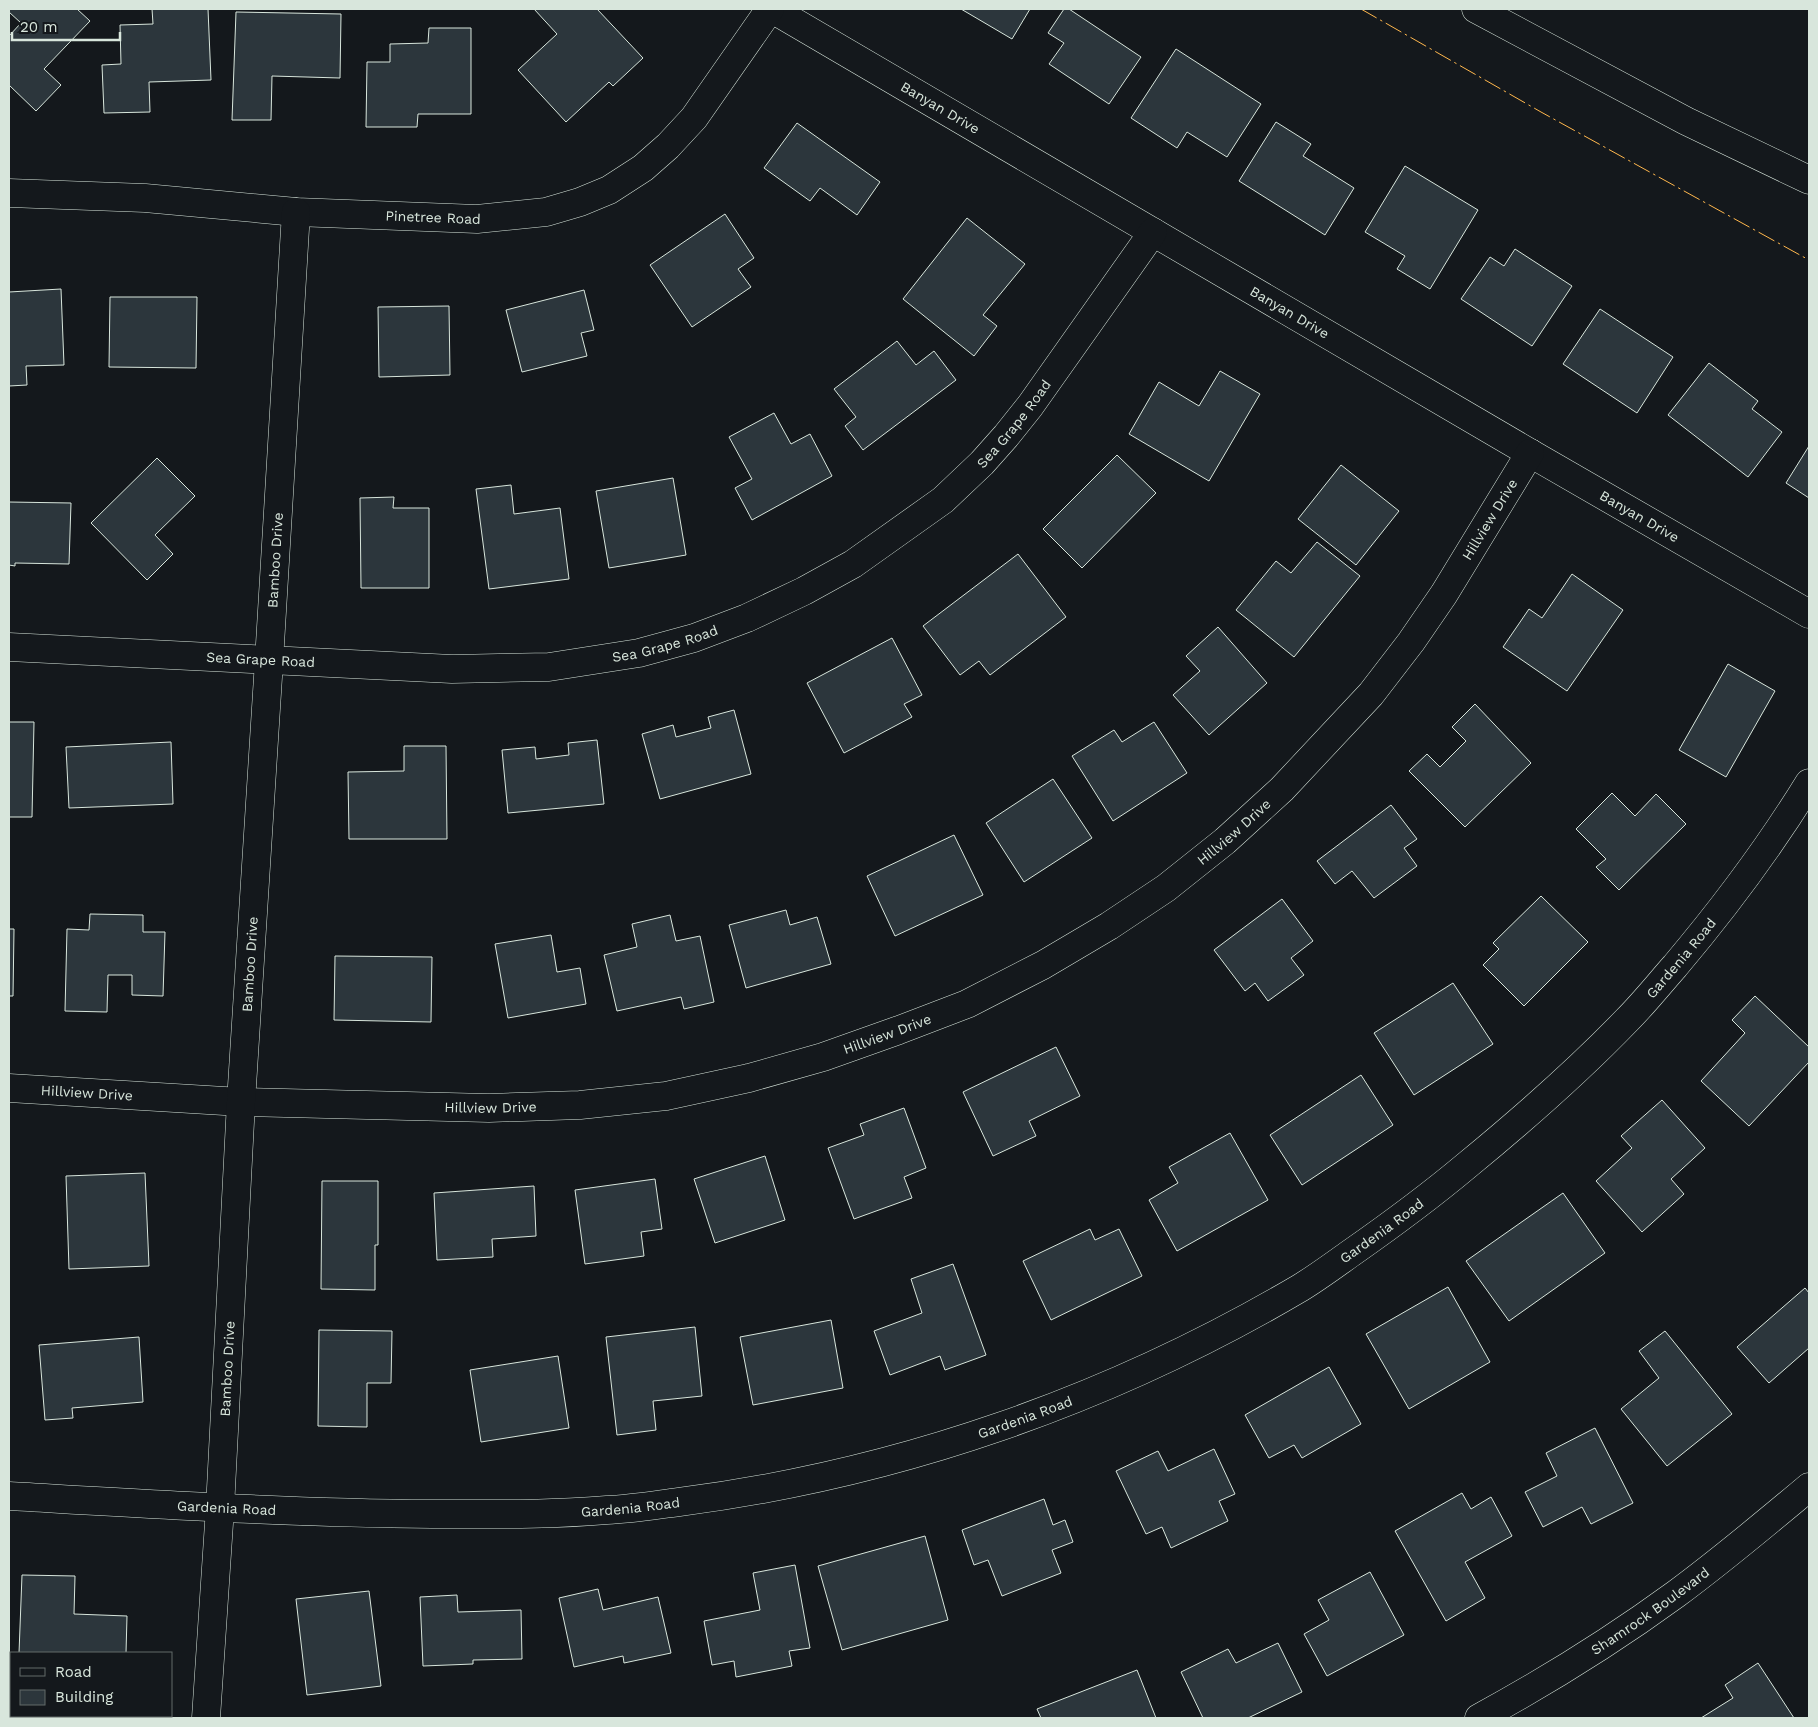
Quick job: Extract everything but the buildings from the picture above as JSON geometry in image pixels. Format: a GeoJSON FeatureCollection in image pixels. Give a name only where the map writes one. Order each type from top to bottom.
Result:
{"type":"FeatureCollection","features":[{"type":"Feature","properties":{"kind":"street","name":"Pinetree Road"},"geometry":{"type":"LineString","coordinates":[[9,193],[145,198],[296,212],[477,219],[546,212],[580,202],[609,190],[643,168],[668,146],[694,118],[771,9]]}},
{"type":"Feature","properties":{"kind":"street","name":"Banyan Drive"},"geometry":{"type":"LineString","coordinates":[[771,9],[1809,614]]}},
{"type":"Feature","properties":{"kind":"street"},"geometry":{"type":"LineString","coordinates":[[1476,9],[1686,121],[1809,180]]}},
{"type":"Feature","properties":{"kind":"street","name":"Bamboo Drive"},"geometry":{"type":"LineString","coordinates":[[206,1718],[220,1508],[241,1102],[296,212]]}},
{"type":"Feature","properties":{"kind":"street","name":"Sea Grape Road"},"geometry":{"type":"LineString","coordinates":[[9,647],[452,669],[549,667],[639,653],[694,638],[747,618],[804,591],[853,564],[943,500],[982,463],[1030,406],[1153,232]]}},
{"type":"Feature","properties":{"kind":"street","name":"Hillview Drive"},"geometry":{"type":"LineString","coordinates":[[9,1088],[241,1102],[489,1108],[580,1105],[666,1096],[749,1078],[823,1057],[900,1030],[976,999],[1043,965],[1109,926],[1166,888],[1225,841],[1282,789],[1371,694],[1411,642],[1444,594],[1530,452]]}},
{"type":"Feature","properties":{"kind":"street","name":"Gardenia Road"},"geometry":{"type":"LineString","coordinates":[[9,1496],[220,1508],[363,1513],[526,1514],[610,1510],[719,1496],[806,1482],[982,1433],[1074,1400],[1146,1368],[1303,1286],[1380,1233],[1493,1144],[1571,1075],[1630,1017],[1730,900],[1776,836],[1809,783]]}},
{"type":"Feature","properties":{"kind":"street","name":"Shamrock Boulevard"},"geometry":{"type":"LineString","coordinates":[[1480,1718],[1612,1639],[1676,1594],[1740,1545],[1809,1487]]}},
{"type":"Feature","properties":{"kind":"power"},"geometry":{"type":"LineString","coordinates":[[1361,9],[1541,112],[1809,260]]}}]}
